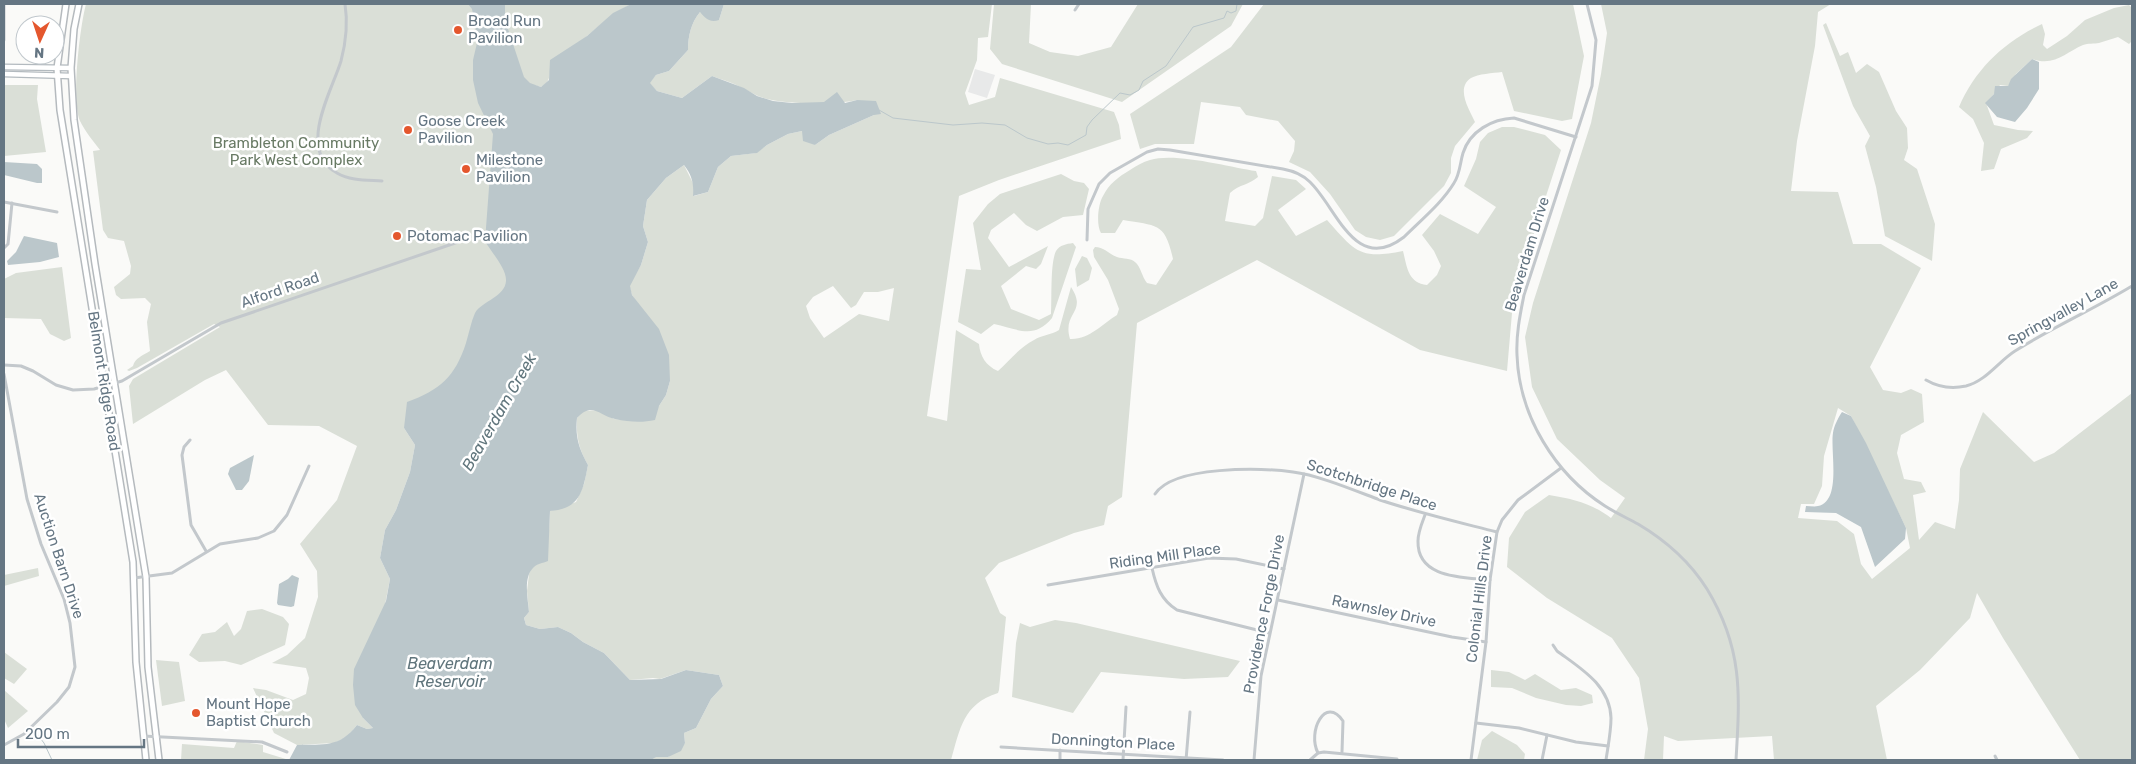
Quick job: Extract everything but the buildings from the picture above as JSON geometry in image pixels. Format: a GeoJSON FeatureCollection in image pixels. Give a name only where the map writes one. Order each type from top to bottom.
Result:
{"type":"FeatureCollection","features":[{"type":"Feature","properties":{"kind":"main road","name":"Belmont Ridge Road"},"geometry":{"type":"LineString","coordinates":[[66,4],[57,76],[62,122],[134,578],[136,662],[146,760]]}},
{"type":"Feature","properties":{"kind":"main road","name":"Belmont Ridge Road"},"geometry":{"type":"LineString","coordinates":[[79,4],[74,29],[71,68],[74,120],[95,264],[146,577],[148,667],[159,760]]}},
{"type":"Feature","properties":{"kind":"main road"},"geometry":{"type":"LineString","coordinates":[[4,68],[71,68]]}},
{"type":"Feature","properties":{"kind":"main road"},"geometry":{"type":"LineString","coordinates":[[4,74],[71,76]]}},
{"type":"Feature","properties":{"kind":"street"},"geometry":{"type":"LineString","coordinates":[[4,4],[4,40]]}},
{"type":"Feature","properties":{"kind":"street"},"geometry":{"type":"LineString","coordinates":[[345,4],[346,42],[321,114],[319,143],[324,159],[331,169],[338,174],[353,178],[382,181]]}},
{"type":"Feature","properties":{"kind":"street"},"geometry":{"type":"LineString","coordinates":[[1075,10],[1079,4]]}},
{"type":"Feature","properties":{"kind":"street","name":"Beaverdam Drive"},"geometry":{"type":"LineString","coordinates":[[1587,4],[1596,40],[1592,86],[1524,295],[1518,326],[1517,355],[1520,384],[1530,416],[1548,450],[1561,468],[1594,499],[1664,542],[1679,554],[1706,587],[1726,627],[1737,663],[1740,707],[1736,760]]}},
{"type":"Feature","properties":{"kind":"street"},"geometry":{"type":"LineString","coordinates":[[1087,240],[1088,209],[1099,184],[1110,173],[1134,158],[1158,149],[1283,169],[1300,174],[1316,189],[1353,239],[1364,245],[1379,248],[1396,244],[1404,238],[1448,192],[1458,176],[1465,148],[1483,127],[1505,118],[1514,118],[1576,137]]}},
{"type":"Feature","properties":{"kind":"street"},"geometry":{"type":"LineString","coordinates":[[4,202],[57,212]]}},
{"type":"Feature","properties":{"kind":"street"},"geometry":{"type":"LineString","coordinates":[[4,248],[8,244],[12,203]]}},
{"type":"Feature","properties":{"kind":"street","name":"Alford Road"},"geometry":{"type":"LineString","coordinates":[[4,365],[21,366],[34,371],[56,385],[73,390],[86,391],[116,384],[221,323],[461,242]]}},
{"type":"Feature","properties":{"kind":"street","name":"Springvalley Lane"},"geometry":{"type":"LineString","coordinates":[[1926,380],[1944,387],[1967,386],[1976,382],[2030,342],[2132,286]]}},
{"type":"Feature","properties":{"kind":"street","name":"Auction Barn Drive"},"geometry":{"type":"LineString","coordinates":[[4,374],[27,499],[41,544],[64,599],[70,623],[75,667],[69,687],[58,702],[24,734],[4,745]]}},
{"type":"Feature","properties":{"kind":"street"},"geometry":{"type":"LineString","coordinates":[[190,440],[184,447],[182,455],[189,518],[194,533],[206,551]]}},
{"type":"Feature","properties":{"kind":"street"},"geometry":{"type":"LineString","coordinates":[[134,578],[167,574],[179,570],[206,551],[220,544],[258,538],[274,531],[286,515],[309,466]]}},
{"type":"Feature","properties":{"kind":"street","name":"Colonial Hills Drive"},"geometry":{"type":"LineString","coordinates":[[1471,760],[1486,642],[1490,580],[1497,532],[1502,520],[1518,500],[1561,468]]}},
{"type":"Feature","properties":{"kind":"street","name":"Scotchbridge Place"},"geometry":{"type":"LineString","coordinates":[[1155,494],[1160,487],[1199,473],[1218,470],[1294,472],[1425,515],[1497,532]]}},
{"type":"Feature","properties":{"kind":"street","name":"Providence Forge Drive"},"geometry":{"type":"LineString","coordinates":[[1254,760],[1258,694],[1269,633],[1278,600],[1304,474]]}},
{"type":"Feature","properties":{"kind":"street"},"geometry":{"type":"LineString","coordinates":[[1425,515],[1418,540],[1425,563],[1434,571],[1444,575],[1490,580]]}},
{"type":"Feature","properties":{"kind":"street","name":"Riding Mill Place"},"geometry":{"type":"LineString","coordinates":[[1048,585],[1222,558],[1248,560],[1284,569]]}},
{"type":"Feature","properties":{"kind":"street"},"geometry":{"type":"LineString","coordinates":[[1152,568],[1155,584],[1160,593],[1177,610],[1269,633]]}},
{"type":"Feature","properties":{"kind":"street","name":"Rawnsley Drive"},"geometry":{"type":"LineString","coordinates":[[1278,600],[1452,637],[1486,642]]}},
{"type":"Feature","properties":{"kind":"street"},"geometry":{"type":"LineString","coordinates":[[1553,645],[1557,651],[1594,680],[1600,687],[1608,704],[1611,716],[1606,760]]}},
{"type":"Feature","properties":{"kind":"street"},"geometry":{"type":"LineString","coordinates":[[1123,760],[1126,707]]}},
{"type":"Feature","properties":{"kind":"street"},"geometry":{"type":"LineString","coordinates":[[1186,759],[1190,712]]}},
{"type":"Feature","properties":{"kind":"street"},"geometry":{"type":"LineString","coordinates":[[1318,753],[1315,746],[1316,722],[1322,715],[1328,714],[1337,715],[1343,721],[1342,752]]}},
{"type":"Feature","properties":{"kind":"street"},"geometry":{"type":"LineString","coordinates":[[1476,723],[1519,728],[1576,742],[1608,746]]}},
{"type":"Feature","properties":{"kind":"street"},"geometry":{"type":"LineString","coordinates":[[1542,760],[1547,735]]}},
{"type":"Feature","properties":{"kind":"street"},"geometry":{"type":"LineString","coordinates":[[143,736],[262,742],[287,752]]}},
{"type":"Feature","properties":{"kind":"street","name":"Donnington Place"},"geometry":{"type":"LineString","coordinates":[[1001,747],[1223,760]]}},
{"type":"Feature","properties":{"kind":"street"},"geometry":{"type":"LineString","coordinates":[[1060,750],[1060,760]]}},
{"type":"Feature","properties":{"kind":"street"},"geometry":{"type":"LineString","coordinates":[[1310,760],[1318,753],[1342,752],[1397,759]]}},
{"type":"Feature","properties":{"kind":"street"},"geometry":{"type":"LineString","coordinates":[[1994,756],[1996,760]]}},
{"type":"Feature","properties":{"kind":"shaded area"},"geometry":{"type":"Polygon","coordinates":[[[975,69],[995,75],[987,98],[968,92],[975,69]]]}},
{"type":"Feature","properties":{"kind":"green space","name":"Brambleton Community Park West Complex"},"geometry":{"type":"Polygon","coordinates":[[[86,4],[631,4],[598,26],[578,44],[550,72],[549,79],[545,84],[541,87],[534,85],[527,303],[404,428],[415,445],[410,472],[396,510],[385,530],[380,558],[390,579],[363,718],[373,728],[367,729],[357,725],[347,737],[334,743],[297,745],[274,733],[253,688],[266,690],[293,700],[306,694],[309,678],[306,668],[272,663],[287,655],[305,638],[318,597],[317,571],[300,544],[337,500],[357,446],[319,426],[268,425],[226,370],[205,380],[133,424],[129,386],[133,379],[220,327],[214,324],[137,368],[127,370],[133,366],[137,359],[150,351],[147,322],[151,304],[145,298],[121,299],[116,295],[114,287],[130,274],[131,266],[124,241],[108,238],[103,230],[93,151],[100,150],[82,125],[77,111],[77,63],[86,4]]]}},
{"type":"Feature","properties":{"kind":"green space"},"geometry":{"type":"Polygon","coordinates":[[[724,4],[992,4],[988,37],[978,38],[977,60],[965,93],[969,105],[995,97],[1000,78],[1114,112],[1119,125],[1121,139],[999,180],[959,196],[927,416],[947,421],[956,330],[979,344],[984,360],[998,371],[1019,350],[1029,343],[1059,330],[1071,287],[1077,302],[1069,323],[1070,339],[1077,339],[1095,331],[1117,315],[1119,309],[1108,280],[1094,257],[1093,250],[1095,247],[1101,248],[1117,257],[1133,261],[1139,267],[1147,283],[1156,285],[1173,259],[1167,238],[1163,232],[1152,225],[1123,220],[1115,233],[1101,233],[1098,225],[1100,204],[1108,188],[1122,175],[1142,163],[1161,158],[1173,158],[1202,161],[1256,171],[1258,177],[1230,193],[1225,221],[1255,226],[1263,218],[1272,176],[1296,180],[1306,189],[1278,210],[1296,236],[1327,220],[1344,239],[1359,250],[1376,254],[1403,251],[1407,268],[1412,278],[1421,284],[1427,285],[1437,275],[1441,266],[1434,251],[1422,235],[1440,214],[1478,234],[1496,207],[1464,186],[1476,159],[1480,142],[1488,133],[1502,127],[1514,127],[1545,135],[1561,150],[1534,233],[1512,313],[1507,371],[1420,350],[1257,260],[1137,323],[1122,497],[1108,506],[1104,525],[1074,533],[999,563],[985,578],[1000,613],[1006,617],[999,690],[998,693],[986,698],[970,711],[957,738],[951,760],[651,760],[655,757],[668,757],[685,743],[684,733],[696,728],[711,699],[723,686],[719,675],[686,670],[660,679],[630,680],[604,653],[571,633],[558,627],[540,629],[526,625],[524,618],[529,612],[527,591],[529,574],[549,531],[550,511],[576,502],[584,484],[588,465],[579,443],[577,418],[583,411],[597,410],[614,419],[627,420],[659,406],[666,395],[670,381],[641,309],[632,295],[629,285],[641,265],[648,242],[643,226],[647,200],[666,178],[684,165],[694,185],[694,196],[708,192],[718,167],[731,156],[756,153],[788,134],[802,131],[815,145],[829,135],[874,115],[857,100],[822,103],[779,101],[758,96],[712,76],[682,98],[657,91],[649,83],[656,75],[669,71],[688,50],[691,30],[700,12],[719,20],[724,4]],[[833,286],[813,297],[806,306],[810,318],[824,338],[859,314],[889,321],[894,288],[878,292],[864,292],[856,305],[851,308],[833,286]]]}},
{"type":"Feature","properties":{"kind":"green space"},"geometry":{"type":"Polygon","coordinates":[[[994,4],[1031,4],[1029,43],[1050,52],[1078,56],[1111,47],[1138,4],[1243,4],[1231,26],[1122,102],[1002,64],[990,49],[994,4]]]}},
{"type":"Feature","properties":{"kind":"green space"},"geometry":{"type":"Polygon","coordinates":[[[1264,4],[1573,4],[1584,56],[1572,119],[1562,121],[1514,111],[1502,72],[1471,78],[1466,82],[1464,93],[1467,106],[1475,122],[1455,146],[1451,158],[1451,173],[1444,186],[1394,236],[1380,240],[1366,237],[1355,230],[1330,194],[1310,172],[1289,162],[1294,151],[1295,141],[1278,121],[1246,115],[1240,107],[1201,102],[1194,144],[1155,144],[1140,149],[1130,114],[1231,47],[1264,4]]]}},
{"type":"Feature","properties":{"kind":"green space"},"geometry":{"type":"Polygon","coordinates":[[[1601,4],[1831,4],[1818,12],[1815,46],[1797,141],[1791,191],[1838,192],[1853,244],[1881,244],[1921,268],[1870,367],[1883,390],[1901,393],[1911,389],[1922,394],[1924,422],[1901,435],[1897,453],[1904,479],[1921,482],[1926,492],[1913,495],[1919,540],[1935,522],[1955,529],[1959,500],[1960,469],[1983,412],[2034,462],[2054,453],[2132,393],[2132,760],[2080,760],[1977,593],[1970,618],[1920,670],[1876,706],[1887,760],[1774,760],[1772,736],[1678,741],[1664,736],[1663,760],[1644,760],[1648,729],[1639,678],[1612,638],[1547,598],[1507,567],[1509,538],[1525,512],[1549,495],[1581,502],[1611,518],[1625,498],[1600,480],[1557,439],[1532,387],[1525,337],[1533,303],[1591,123],[1607,33],[1601,4]],[[1838,408],[1824,456],[1822,486],[1814,504],[1801,504],[1798,518],[1837,521],[1854,534],[1861,564],[1872,579],[1910,548],[1906,528],[1851,416],[1838,408]]]}},
{"type":"Feature","properties":{"kind":"green space"},"geometry":{"type":"Polygon","coordinates":[[[2129,5],[2132,8],[2132,41],[2129,44],[2118,37],[2099,43],[2083,45],[2054,60],[2040,61],[2032,59],[2016,74],[2008,86],[2000,85],[1986,103],[1994,125],[2033,131],[2027,138],[2001,149],[1994,169],[1981,171],[1984,143],[1973,119],[1959,107],[1974,80],[1983,69],[2004,48],[2028,31],[2042,24],[2045,34],[2043,45],[2047,49],[2067,36],[2085,20],[2114,8],[2129,5]]]}},
{"type":"Feature","properties":{"kind":"green space"},"geometry":{"type":"Polygon","coordinates":[[[1826,23],[1840,56],[1848,52],[1856,73],[1867,64],[1879,72],[1896,111],[1907,128],[1908,148],[1904,160],[1917,169],[1935,224],[1932,261],[1885,236],[1876,187],[1865,146],[1870,136],[1853,106],[1823,25],[1826,23]]]}},
{"type":"Feature","properties":{"kind":"green space"},"geometry":{"type":"Polygon","coordinates":[[[4,85],[38,85],[37,99],[46,152],[4,156],[4,85]]]}},
{"type":"Feature","properties":{"kind":"green space"},"geometry":{"type":"Polygon","coordinates":[[[1061,174],[1074,181],[1084,183],[1089,189],[1083,215],[1063,217],[1037,231],[1026,225],[1014,213],[991,230],[988,238],[1009,267],[1048,246],[1041,264],[1036,269],[1026,266],[1001,286],[1011,309],[1039,320],[1051,314],[1052,273],[1056,251],[1061,246],[1073,243],[1076,247],[1052,318],[1039,329],[1032,331],[1018,330],[994,324],[981,334],[958,322],[966,269],[981,270],[973,223],[988,204],[1000,194],[1061,174]]]}},
{"type":"Feature","properties":{"kind":"green space"},"geometry":{"type":"Polygon","coordinates":[[[1082,256],[1087,258],[1092,268],[1089,280],[1077,287],[1075,269],[1082,256]]]}},
{"type":"Feature","properties":{"kind":"green space"},"geometry":{"type":"Polygon","coordinates":[[[62,267],[71,338],[64,341],[50,334],[41,319],[4,318],[4,279],[16,273],[62,267]]]}},
{"type":"Feature","properties":{"kind":"green space"},"geometry":{"type":"Polygon","coordinates":[[[38,568],[39,576],[4,586],[4,575],[38,568]]]}},
{"type":"Feature","properties":{"kind":"green space"},"geometry":{"type":"Polygon","coordinates":[[[262,609],[283,617],[289,624],[285,645],[241,665],[225,661],[199,662],[189,655],[202,634],[215,632],[227,622],[234,636],[241,629],[247,611],[262,609]]]}},
{"type":"Feature","properties":{"kind":"green space"},"geometry":{"type":"Polygon","coordinates":[[[1055,620],[1076,623],[1240,661],[1228,677],[1184,679],[1101,672],[1073,713],[1012,697],[1016,643],[1020,623],[1030,627],[1055,620]]]}},
{"type":"Feature","properties":{"kind":"green space"},"geometry":{"type":"Polygon","coordinates":[[[4,652],[27,669],[14,684],[4,678],[4,652]]]}},
{"type":"Feature","properties":{"kind":"green space"},"geometry":{"type":"Polygon","coordinates":[[[156,660],[179,662],[185,701],[162,706],[156,660]]]}},
{"type":"Feature","properties":{"kind":"green space"},"geometry":{"type":"Polygon","coordinates":[[[1491,670],[1509,672],[1525,680],[1535,674],[1561,690],[1576,688],[1592,695],[1593,703],[1581,706],[1566,705],[1536,698],[1512,688],[1491,687],[1491,670]]]}},
{"type":"Feature","properties":{"kind":"green space"},"geometry":{"type":"Polygon","coordinates":[[[4,690],[28,711],[8,728],[4,719],[4,690]]]}},
{"type":"Feature","properties":{"kind":"green space"},"geometry":{"type":"Polygon","coordinates":[[[1492,731],[1517,745],[1525,754],[1524,760],[1477,760],[1482,740],[1492,731]]]}},
{"type":"Feature","properties":{"kind":"green space"},"geometry":{"type":"Polygon","coordinates":[[[237,741],[263,745],[263,752],[289,760],[181,760],[182,744],[234,748],[237,741]]]}},
{"type":"Feature","properties":{"kind":"water","name":"Beaverdam Reservoir"},"geometry":{"type":"Polygon","coordinates":[[[468,4],[505,4],[505,20],[524,77],[530,83],[541,87],[549,80],[550,60],[587,36],[613,13],[631,4],[724,4],[719,20],[708,20],[700,12],[691,30],[688,50],[669,71],[656,75],[650,83],[657,91],[682,98],[712,76],[773,101],[792,103],[824,102],[837,92],[845,103],[857,100],[876,101],[881,114],[874,115],[829,135],[815,145],[803,141],[802,131],[788,134],[767,145],[757,153],[731,156],[718,167],[708,192],[693,196],[692,180],[684,165],[666,178],[647,200],[643,226],[648,242],[641,265],[630,286],[632,295],[659,329],[669,355],[670,381],[666,395],[659,406],[655,420],[625,421],[592,410],[583,413],[577,418],[578,443],[588,465],[584,483],[578,497],[568,507],[550,511],[548,561],[536,566],[530,572],[527,583],[529,612],[524,618],[526,625],[540,629],[558,627],[571,633],[604,653],[630,680],[661,679],[686,670],[719,675],[723,686],[711,699],[696,728],[684,733],[685,743],[681,751],[668,757],[656,757],[651,760],[289,760],[297,745],[323,744],[337,741],[344,738],[357,725],[367,729],[373,728],[363,718],[355,705],[354,669],[386,601],[390,579],[380,558],[385,530],[396,510],[410,472],[415,445],[404,428],[407,402],[429,393],[445,381],[462,355],[475,313],[498,295],[505,286],[506,276],[504,271],[485,241],[493,134],[478,103],[473,80],[473,60],[477,43],[472,9],[468,4]]]}},
{"type":"Feature","properties":{"kind":"water"},"geometry":{"type":"Polygon","coordinates":[[[2032,59],[2039,62],[2039,89],[2015,122],[1997,117],[1985,103],[1994,94],[1995,86],[2008,86],[2011,79],[2032,59]]]}},
{"type":"Feature","properties":{"kind":"water"},"geometry":{"type":"Polygon","coordinates":[[[4,162],[37,164],[42,169],[42,183],[4,175],[4,162]]]}},
{"type":"Feature","properties":{"kind":"water"},"geometry":{"type":"Polygon","coordinates":[[[24,236],[57,243],[59,257],[40,262],[8,265],[7,261],[16,252],[24,236]]]}},
{"type":"Feature","properties":{"kind":"water"},"geometry":{"type":"Polygon","coordinates":[[[1842,412],[1851,416],[1866,443],[1906,528],[1905,539],[1875,567],[1861,527],[1836,513],[1805,512],[1806,506],[1818,506],[1825,502],[1830,495],[1833,485],[1833,433],[1836,422],[1842,412]]]}},
{"type":"Feature","properties":{"kind":"water"},"geometry":{"type":"Polygon","coordinates":[[[254,455],[249,481],[242,490],[236,490],[228,474],[230,468],[254,455]]]}},
{"type":"Feature","properties":{"kind":"water"},"geometry":{"type":"Polygon","coordinates":[[[292,575],[299,578],[294,606],[278,605],[279,584],[292,575]]]}},
{"type":"Feature","properties":{"kind":"waterway"},"geometry":{"type":"LineString","coordinates":[[879,110],[893,118],[953,125],[982,123],[1005,125],[1027,138],[1048,144],[1068,145],[1086,135],[1087,127],[1092,120],[1120,93],[1130,95],[1139,90],[1143,81],[1166,66],[1193,27],[1224,18],[1227,11],[1231,13],[1236,11],[1237,4]]}},
{"type":"Feature","properties":{"kind":"waterway"},"geometry":{"type":"LineString","coordinates":[[36,733],[44,743],[52,760]]}},
{"type":"Feature","properties":{"kind":"place","name":"Broad Run Pavilion"},"geometry":{"type":"Point","coordinates":[458,30]}},
{"type":"Feature","properties":{"kind":"place","name":"Goose Creek Pavilion"},"geometry":{"type":"Point","coordinates":[408,130]}},
{"type":"Feature","properties":{"kind":"place","name":"Milestone Pavilion"},"geometry":{"type":"Point","coordinates":[466,169]}},
{"type":"Feature","properties":{"kind":"place","name":"Potomac Pavilion"},"geometry":{"type":"Point","coordinates":[397,236]}},
{"type":"Feature","properties":{"kind":"place","name":"Mount Hope Baptist Church"},"geometry":{"type":"Point","coordinates":[196,713]}},
{"type":"Feature","properties":{"kind":"water label","name":"Beaverdam Creek"},"geometry":{"type":"Point","coordinates":[499,412]}}]}
